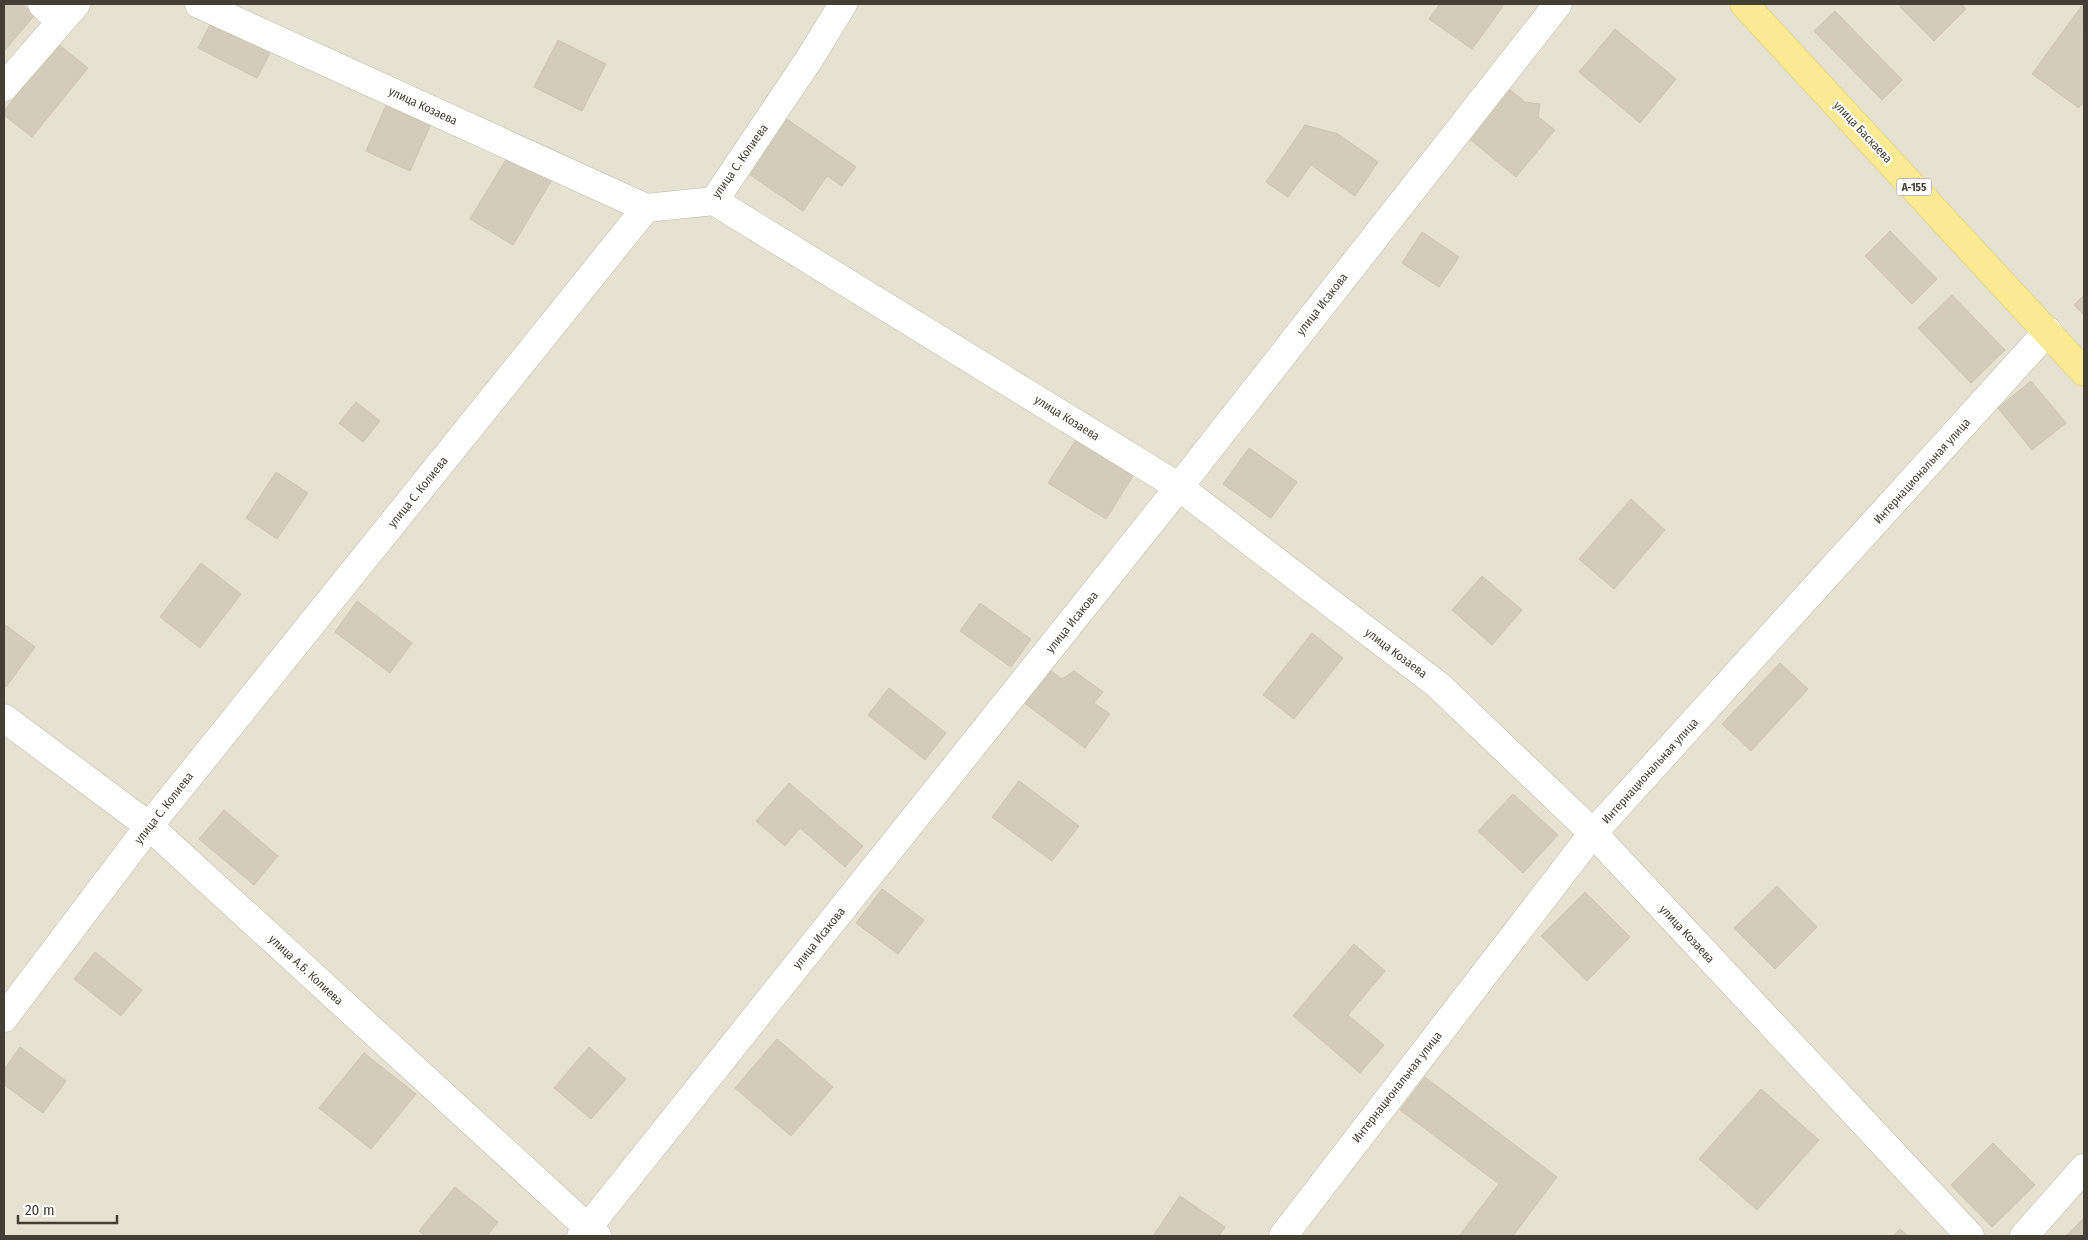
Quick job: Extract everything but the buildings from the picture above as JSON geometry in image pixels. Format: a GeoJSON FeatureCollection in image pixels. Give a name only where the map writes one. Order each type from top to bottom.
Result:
{"type":"FeatureCollection","features":[{"type":"Feature","properties":{"kind":"main road","name":"улица Баскаева"},"geometry":{"type":"LineString","coordinates":[[1744,4],[2084,372]]}},
{"type":"Feature","properties":{"kind":"street","name":"улица Козаева"},"geometry":{"type":"LineString","coordinates":[[199,4],[646,208]]}},
{"type":"Feature","properties":{"kind":"street","name":"улица С. Колиева"},"geometry":{"type":"LineString","coordinates":[[4,1018],[149,826],[646,208],[714,201],[810,58],[843,4]]}},
{"type":"Feature","properties":{"kind":"street","name":"улица Исакова"},"geometry":{"type":"LineString","coordinates":[[589,1234],[1558,4]]}},
{"type":"Feature","properties":{"kind":"street"},"geometry":{"type":"LineString","coordinates":[[4,86],[59,10]]}},
{"type":"Feature","properties":{"kind":"street","name":"улица Козаева"},"geometry":{"type":"LineString","coordinates":[[714,201],[1179,487],[1438,685],[1593,833],[1970,1236]]}},
{"type":"Feature","properties":{"kind":"street","name":"Интернациональная улица"},"geometry":{"type":"LineString","coordinates":[[1283,1236],[1593,833],[2048,332]]}},
{"type":"Feature","properties":{"kind":"street","name":"улица А.Б. Колиева"},"geometry":{"type":"LineString","coordinates":[[4,718],[149,826],[589,1234]]}},
{"type":"Feature","properties":{"kind":"street"},"geometry":{"type":"LineString","coordinates":[[2024,1236],[2084,1168]]}},
{"type":"Feature","properties":{"kind":"shaded area"},"geometry":{"type":"Polygon","coordinates":[[[4,4],[2084,4],[2084,1236],[4,1236],[4,4]]]}}]}
